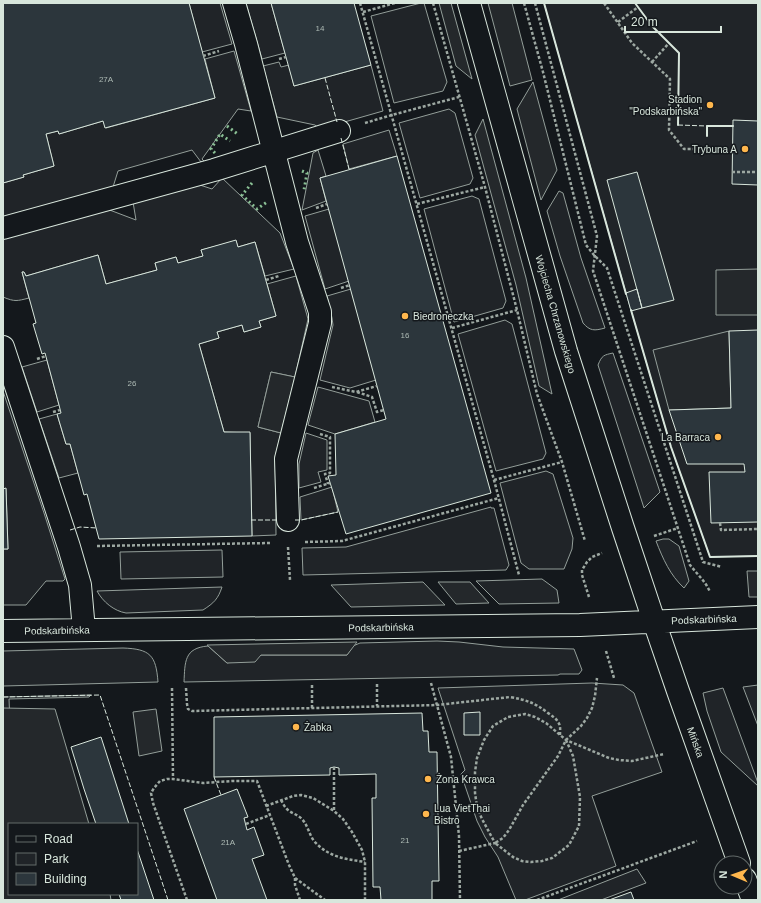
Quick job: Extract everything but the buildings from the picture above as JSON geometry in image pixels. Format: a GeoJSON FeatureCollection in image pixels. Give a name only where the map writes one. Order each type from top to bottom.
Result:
{"type":"FeatureCollection","features":[{"type":"Feature","properties":{"kind":"street"},"geometry":{"type":"LineString","coordinates":[[234,3],[297,242],[320,312],[320,323],[286,459],[288,520]]}},
{"type":"Feature","properties":{"kind":"street","name":"Wojciecha Chrzanowskiego"},"geometry":{"type":"LineString","coordinates":[[469,3],[566,351],[624,534],[654,622]]}},
{"type":"Feature","properties":{"kind":"street"},"geometry":{"type":"LineString","coordinates":[[3,228],[214,170],[340,131]]}},
{"type":"Feature","properties":{"kind":"street"},"geometry":{"type":"LineString","coordinates":[[3,347],[69,547],[80,585],[84,630]]}},
{"type":"Feature","properties":{"kind":"street","name":"Podskarbińska"},"geometry":{"type":"LineString","coordinates":[[3,631],[580,625],[758,617]]}},
{"type":"Feature","properties":{"kind":"street","name":"Mińska"},"geometry":{"type":"LineString","coordinates":[[654,622],[736,855]]}},
{"type":"Feature","properties":{"kind":"path"},"geometry":{"type":"LineString","coordinates":[[360,3],[452,328],[519,575]]}},
{"type":"Feature","properties":{"kind":"path"},"geometry":{"type":"LineString","coordinates":[[363,12],[395,3]]}},
{"type":"Feature","properties":{"kind":"path"},"geometry":{"type":"LineString","coordinates":[[433,3],[484,187],[538,394],[562,462],[585,541]]}},
{"type":"Feature","properties":{"kind":"path"},"geometry":{"type":"LineString","coordinates":[[524,3],[543,72],[586,244],[594,255],[607,268],[703,562],[722,567]]}},
{"type":"Feature","properties":{"kind":"path"},"geometry":{"type":"LineString","coordinates":[[535,3],[597,236],[593,271],[690,565],[710,590],[716,619]]}},
{"type":"Feature","properties":{"kind":"path"},"geometry":{"type":"LineString","coordinates":[[604,3],[632,43],[670,79],[669,130],[684,149],[696,149]]}},
{"type":"Feature","properties":{"kind":"path"},"geometry":{"type":"LineString","coordinates":[[618,22],[638,7]]}},
{"type":"Feature","properties":{"kind":"path"},"geometry":{"type":"LineString","coordinates":[[652,62],[669,44]]}},
{"type":"Feature","properties":{"kind":"path"},"geometry":{"type":"LineString","coordinates":[[392,115],[459,97]]}},
{"type":"Feature","properties":{"kind":"path"},"geometry":{"type":"LineString","coordinates":[[732,172],[758,172]]}},
{"type":"Feature","properties":{"kind":"path"},"geometry":{"type":"LineString","coordinates":[[417,204],[484,187]]}},
{"type":"Feature","properties":{"kind":"path"},"geometry":{"type":"LineString","coordinates":[[452,328],[517,310]]}},
{"type":"Feature","properties":{"kind":"path"},"geometry":{"type":"LineString","coordinates":[[306,382],[356,392],[372,397],[376,412],[384,410]]}},
{"type":"Feature","properties":{"kind":"path"},"geometry":{"type":"LineString","coordinates":[[356,392],[378,386]]}},
{"type":"Feature","properties":{"kind":"path"},"geometry":{"type":"LineString","coordinates":[[294,427],[330,437],[330,473],[325,474],[328,484]]}},
{"type":"Feature","properties":{"kind":"path"},"geometry":{"type":"LineString","coordinates":[[494,480],[562,462]]}},
{"type":"Feature","properties":{"kind":"path"},"geometry":{"type":"LineString","coordinates":[[288,520],[290,580]]}},
{"type":"Feature","properties":{"kind":"path"},"geometry":{"type":"LineString","coordinates":[[720,523],[721,530],[758,529]]}},
{"type":"Feature","properties":{"kind":"path"},"geometry":{"type":"LineString","coordinates":[[651,537],[678,528]]}},
{"type":"Feature","properties":{"kind":"path"},"geometry":{"type":"LineString","coordinates":[[588,594],[582,576],[582,570],[592,556],[604,552]]}},
{"type":"Feature","properties":{"kind":"path"},"geometry":{"type":"LineString","coordinates":[[604,647],[614,678]]}},
{"type":"Feature","properties":{"kind":"path"},"geometry":{"type":"LineString","coordinates":[[459,851],[495,843],[503,838],[523,806],[558,756],[566,740],[587,718],[592,708],[595,696],[597,678]]}},
{"type":"Feature","properties":{"kind":"path"},"geometry":{"type":"LineString","coordinates":[[431,683],[451,757],[459,836],[460,900]]}},
{"type":"Feature","properties":{"kind":"path"},"geometry":{"type":"LineString","coordinates":[[377,684],[377,706]]}},
{"type":"Feature","properties":{"kind":"path"},"geometry":{"type":"LineString","coordinates":[[312,685],[312,708]]}},
{"type":"Feature","properties":{"kind":"path"},"geometry":{"type":"LineString","coordinates":[[172,688],[173,778]]}},
{"type":"Feature","properties":{"kind":"path"},"geometry":{"type":"LineString","coordinates":[[186,688],[188,709],[192,711],[437,705],[510,697],[536,704],[554,717],[560,727],[560,734]]}},
{"type":"Feature","properties":{"kind":"path"},"geometry":{"type":"LineString","coordinates":[[525,714],[535,717],[546,723],[560,734],[566,740],[573,756],[580,797],[579,826],[569,845],[552,858],[542,861],[522,861],[513,857],[495,843],[482,819],[477,807],[474,793],[477,758],[484,740],[493,726],[508,717],[525,714]]}},
{"type":"Feature","properties":{"kind":"path"},"geometry":{"type":"LineString","coordinates":[[566,740],[609,758],[619,760],[632,761],[664,754]]}},
{"type":"Feature","properties":{"kind":"path"},"geometry":{"type":"LineString","coordinates":[[334,768],[334,811]]}},
{"type":"Feature","properties":{"kind":"path"},"geometry":{"type":"LineString","coordinates":[[187,900],[152,803],[151,794],[154,788],[160,781],[173,778],[203,783],[232,781],[257,782],[295,878],[325,900]]}},
{"type":"Feature","properties":{"kind":"path"},"geometry":{"type":"LineString","coordinates":[[266,806],[293,796],[301,795],[313,798],[334,811],[343,819],[362,850],[365,862],[365,900]]}},
{"type":"Feature","properties":{"kind":"path"},"geometry":{"type":"LineString","coordinates":[[281,800],[286,809],[300,816],[306,824],[313,840],[320,847],[343,859],[365,862]]}},
{"type":"Feature","properties":{"kind":"path"},"geometry":{"type":"LineString","coordinates":[[246,824],[270,815]]}},
{"type":"Feature","properties":{"kind":"path"},"geometry":{"type":"LineString","coordinates":[[537,900],[696,841]]}},
{"type":"Feature","properties":{"kind":"path"},"geometry":{"type":"LineString","coordinates":[[295,878],[294,885],[300,900]]}},
{"type":"Feature","properties":{"kind":"green space"},"geometry":{"type":"Polygon","coordinates":[[[189,3],[220,3],[232,44],[202,52],[189,3]]]}},
{"type":"Feature","properties":{"kind":"green space"},"geometry":{"type":"Polygon","coordinates":[[[246,3],[271,3],[285,53],[262,59],[246,3]]]}},
{"type":"Feature","properties":{"kind":"green space"},"geometry":{"type":"Polygon","coordinates":[[[424,3],[447,82],[443,91],[394,103],[371,16],[424,3]]]}},
{"type":"Feature","properties":{"kind":"green space"},"geometry":{"type":"Polygon","coordinates":[[[544,3],[758,3],[758,556],[710,557],[671,447],[544,3]]]}},
{"type":"Feature","properties":{"kind":"green space"},"geometry":{"type":"Polygon","coordinates":[[[234,51],[251,111],[238,109],[202,159],[204,161],[201,162],[192,150],[118,171],[113,187],[3,218],[3,183],[24,177],[23,175],[54,166],[46,134],[58,131],[59,134],[103,121],[106,128],[215,98],[205,59],[234,51]]]}},
{"type":"Feature","properties":{"kind":"green space"},"geometry":{"type":"Polygon","coordinates":[[[279,62],[281,67],[289,65],[294,86],[371,65],[383,111],[320,129],[315,125],[277,117],[263,66],[279,62]]]}},
{"type":"Feature","properties":{"kind":"green space"},"geometry":{"type":"Polygon","coordinates":[[[449,109],[455,113],[473,178],[470,184],[420,198],[399,123],[449,109]]]}},
{"type":"Feature","properties":{"kind":"green space"},"geometry":{"type":"Polygon","coordinates":[[[389,130],[397,156],[349,169],[343,144],[389,130]]]}},
{"type":"Feature","properties":{"kind":"green space"},"geometry":{"type":"Polygon","coordinates":[[[318,150],[326,176],[320,178],[326,201],[302,210],[313,153],[318,150]]]}},
{"type":"Feature","properties":{"kind":"green space"},"geometry":{"type":"Polygon","coordinates":[[[222,178],[280,233],[294,269],[265,276],[255,242],[238,247],[236,241],[201,250],[203,256],[178,263],[176,257],[155,263],[157,270],[106,284],[98,255],[26,276],[24,272],[22,272],[29,298],[22,300],[10,300],[3,297],[3,240],[10,236],[107,209],[136,220],[133,202],[197,184],[212,189],[222,178]]]}},
{"type":"Feature","properties":{"kind":"green space"},"geometry":{"type":"Polygon","coordinates":[[[559,191],[563,193],[581,258],[605,328],[592,330],[583,323],[560,256],[547,211],[559,191]]]}},
{"type":"Feature","properties":{"kind":"green space"},"geometry":{"type":"Polygon","coordinates":[[[472,196],[479,199],[506,301],[503,308],[454,322],[424,209],[472,196]]]}},
{"type":"Feature","properties":{"kind":"green space"},"geometry":{"type":"Polygon","coordinates":[[[329,209],[349,281],[325,289],[305,216],[329,209]]]}},
{"type":"Feature","properties":{"kind":"green space"},"geometry":{"type":"Polygon","coordinates":[[[296,276],[308,319],[295,377],[271,372],[258,427],[281,433],[275,457],[276,535],[252,536],[250,433],[224,432],[199,344],[219,338],[217,332],[242,325],[244,332],[261,327],[259,321],[276,316],[267,284],[296,276]]]}},
{"type":"Feature","properties":{"kind":"green space"},"geometry":{"type":"Polygon","coordinates":[[[351,289],[376,380],[350,388],[320,380],[333,325],[327,296],[351,289]]]}},
{"type":"Feature","properties":{"kind":"green space"},"geometry":{"type":"Polygon","coordinates":[[[505,320],[512,324],[546,453],[543,459],[496,471],[458,334],[505,320]]]}},
{"type":"Feature","properties":{"kind":"green space"},"geometry":{"type":"Polygon","coordinates":[[[613,353],[660,492],[644,508],[598,365],[604,356],[613,353]]]}},
{"type":"Feature","properties":{"kind":"green space"},"geometry":{"type":"Polygon","coordinates":[[[47,360],[59,405],[37,412],[22,367],[47,360]]]}},
{"type":"Feature","properties":{"kind":"green space"},"geometry":{"type":"Polygon","coordinates":[[[318,387],[369,401],[375,422],[335,434],[308,425],[318,387]]]}},
{"type":"Feature","properties":{"kind":"green space"},"geometry":{"type":"Polygon","coordinates":[[[3,391],[65,579],[63,581],[46,581],[26,605],[3,605],[3,549],[8,549],[6,489],[3,489],[3,391]]]}},
{"type":"Feature","properties":{"kind":"green space"},"geometry":{"type":"Polygon","coordinates":[[[57,414],[66,444],[70,444],[78,473],[59,478],[39,419],[57,414]]]}},
{"type":"Feature","properties":{"kind":"green space"},"geometry":{"type":"Polygon","coordinates":[[[306,433],[327,440],[327,470],[318,472],[321,482],[299,488],[299,464],[306,433]]]}},
{"type":"Feature","properties":{"kind":"green space"},"geometry":{"type":"Polygon","coordinates":[[[546,471],[553,474],[573,538],[572,549],[564,569],[529,569],[521,563],[500,483],[546,471]]]}},
{"type":"Feature","properties":{"kind":"green space"},"geometry":{"type":"Polygon","coordinates":[[[332,487],[338,512],[301,520],[300,497],[332,487]]]}},
{"type":"Feature","properties":{"kind":"green space"},"geometry":{"type":"Polygon","coordinates":[[[491,507],[494,508],[509,565],[506,570],[303,575],[302,548],[346,547],[491,507]]]}},
{"type":"Feature","properties":{"kind":"green space"},"geometry":{"type":"Polygon","coordinates":[[[669,539],[679,546],[689,581],[684,588],[671,572],[661,554],[656,541],[669,539]]]}},
{"type":"Feature","properties":{"kind":"green space"},"geometry":{"type":"Polygon","coordinates":[[[222,550],[223,577],[121,579],[120,552],[222,550]]]}},
{"type":"Feature","properties":{"kind":"green space"},"geometry":{"type":"Polygon","coordinates":[[[542,579],[557,590],[559,603],[499,604],[476,581],[542,579]]]}},
{"type":"Feature","properties":{"kind":"green space"},"geometry":{"type":"Polygon","coordinates":[[[222,587],[215,600],[203,610],[126,613],[109,605],[102,599],[97,591],[222,587]]]}},
{"type":"Feature","properties":{"kind":"green space"},"geometry":{"type":"Polygon","coordinates":[[[437,641],[503,647],[574,649],[582,670],[579,674],[558,675],[184,682],[187,657],[190,653],[200,647],[208,646],[227,663],[260,655],[347,655],[353,646],[360,643],[437,641]]]}},
{"type":"Feature","properties":{"kind":"green space"},"geometry":{"type":"Polygon","coordinates":[[[123,648],[140,650],[150,655],[155,665],[158,682],[3,686],[3,651],[123,648]]]}},
{"type":"Feature","properties":{"kind":"green space"},"geometry":{"type":"Polygon","coordinates":[[[592,683],[623,685],[634,693],[662,772],[592,796],[616,866],[525,900],[516,900],[498,857],[477,821],[461,774],[465,770],[438,688],[592,683]]]}},
{"type":"Feature","properties":{"kind":"green space"},"geometry":{"type":"Polygon","coordinates":[[[758,685],[758,726],[743,687],[758,685]]]}},
{"type":"Feature","properties":{"kind":"green space"},"geometry":{"type":"Polygon","coordinates":[[[723,688],[758,786],[721,752],[707,711],[703,693],[723,688]]]}},
{"type":"Feature","properties":{"kind":"green space"},"geometry":{"type":"Polygon","coordinates":[[[91,695],[89,697],[9,699],[10,724],[3,725],[3,697],[91,695]]]}},
{"type":"Feature","properties":{"kind":"green space"},"geometry":{"type":"Polygon","coordinates":[[[637,869],[646,883],[601,900],[558,900],[637,869]]]}},
{"type":"Feature","properties":{"kind":"shaded area"},"geometry":{"type":"Polygon","coordinates":[[[439,3],[451,3],[472,79],[456,66],[439,3]]]}},
{"type":"Feature","properties":{"kind":"shaded area"},"geometry":{"type":"Polygon","coordinates":[[[488,3],[512,3],[532,80],[510,86],[488,3]]]}},
{"type":"Feature","properties":{"kind":"shaded area"},"geometry":{"type":"Polygon","coordinates":[[[533,82],[557,170],[541,200],[517,109],[533,82]]]}},
{"type":"Feature","properties":{"kind":"shaded area"},"geometry":{"type":"Polygon","coordinates":[[[483,119],[526,278],[552,394],[539,386],[516,285],[475,135],[483,119]]]}},
{"type":"Feature","properties":{"kind":"shaded area"},"geometry":{"type":"Polygon","coordinates":[[[758,269],[758,315],[716,315],[716,270],[758,269]]]}},
{"type":"Feature","properties":{"kind":"shaded area"},"geometry":{"type":"Polygon","coordinates":[[[729,331],[731,408],[669,410],[653,350],[729,331]]]}},
{"type":"Feature","properties":{"kind":"shaded area"},"geometry":{"type":"Polygon","coordinates":[[[271,372],[295,377],[281,433],[258,427],[271,372]]]}},
{"type":"Feature","properties":{"kind":"shaded area"},"geometry":{"type":"Polygon","coordinates":[[[747,571],[758,571],[758,597],[749,597],[747,571]]]}},
{"type":"Feature","properties":{"kind":"shaded area"},"geometry":{"type":"Polygon","coordinates":[[[423,582],[445,605],[351,607],[331,585],[423,582]]]}},
{"type":"Feature","properties":{"kind":"shaded area"},"geometry":{"type":"Polygon","coordinates":[[[438,582],[470,582],[489,603],[456,604],[438,582]]]}},
{"type":"Feature","properties":{"kind":"shaded area"},"geometry":{"type":"Polygon","coordinates":[[[357,642],[347,655],[261,655],[255,662],[227,663],[207,645],[357,642]]]}},
{"type":"Feature","properties":{"kind":"shaded area"},"geometry":{"type":"Polygon","coordinates":[[[3,708],[55,709],[89,823],[8,823],[8,895],[110,895],[111,900],[3,900],[3,708]]]}},
{"type":"Feature","properties":{"kind":"shaded area"},"geometry":{"type":"Polygon","coordinates":[[[156,709],[162,751],[139,756],[133,712],[156,709]]]}},
{"type":"Feature","properties":{"kind":"hedge"},"geometry":{"type":"LineString","coordinates":[[227,126],[239,135]]}},
{"type":"Feature","properties":{"kind":"hedge"},"geometry":{"type":"LineString","coordinates":[[215,153],[211,149],[220,134],[230,141]]}},
{"type":"Feature","properties":{"kind":"hedge"},"geometry":{"type":"LineString","coordinates":[[302,171],[307,173],[304,190]]}},
{"type":"Feature","properties":{"kind":"hedge"},"geometry":{"type":"LineString","coordinates":[[252,183],[242,195],[257,209],[267,202]]}},
{"type":"Feature","properties":{"kind":"fence"},"geometry":{"type":"LineString","coordinates":[[325,78],[337,122]]}},
{"type":"Feature","properties":{"kind":"fence"},"geometry":{"type":"LineString","coordinates":[[678,125],[707,126]]}},
{"type":"Feature","properties":{"kind":"fence"},"geometry":{"type":"LineString","coordinates":[[341,138],[349,169]]}},
{"type":"Feature","properties":{"kind":"fence"},"geometry":{"type":"LineString","coordinates":[[295,520],[338,512]]}},
{"type":"Feature","properties":{"kind":"fence"},"geometry":{"type":"LineString","coordinates":[[251,520],[279,520]]}},
{"type":"Feature","properties":{"kind":"fence"},"geometry":{"type":"LineString","coordinates":[[70,530],[80,527],[97,528]]}},
{"type":"Feature","properties":{"kind":"fence"},"geometry":{"type":"LineString","coordinates":[[3,697],[100,695],[168,900]]}},
{"type":"Feature","properties":{"kind":"fence"},"geometry":{"type":"LineString","coordinates":[[214,777],[221,795]]}},
{"type":"Feature","properties":{"kind":"wall"},"geometry":{"type":"LineString","coordinates":[[544,3],[626,294]]}},
{"type":"Feature","properties":{"kind":"wall"},"geometry":{"type":"LineString","coordinates":[[635,3],[652,26],[679,53],[678,125]]}},
{"type":"Feature","properties":{"kind":"wall"},"geometry":{"type":"LineString","coordinates":[[707,136],[707,126],[733,126]]}},
{"type":"Feature","properties":{"kind":"wall"},"geometry":{"type":"LineString","coordinates":[[631,310],[671,447],[710,557],[758,556]]}},
{"type":"Feature","properties":{"kind":"place","name":"Stadion \"Podskarbińska\""},"geometry":{"type":"Point","coordinates":[710,105]}},
{"type":"Feature","properties":{"kind":"place","name":"Trybuna A"},"geometry":{"type":"Point","coordinates":[745,149]}},
{"type":"Feature","properties":{"kind":"place","name":"Biedroneczka"},"geometry":{"type":"Point","coordinates":[405,316]}},
{"type":"Feature","properties":{"kind":"place","name":"La Barraca"},"geometry":{"type":"Point","coordinates":[718,437]}},
{"type":"Feature","properties":{"kind":"place","name":"Żabka"},"geometry":{"type":"Point","coordinates":[296,727]}},
{"type":"Feature","properties":{"kind":"place","name":"Żona Krawca"},"geometry":{"type":"Point","coordinates":[428,779]}},
{"type":"Feature","properties":{"kind":"place","name":"Lua VietThai Bistro"},"geometry":{"type":"Point","coordinates":[426,814]}}]}
